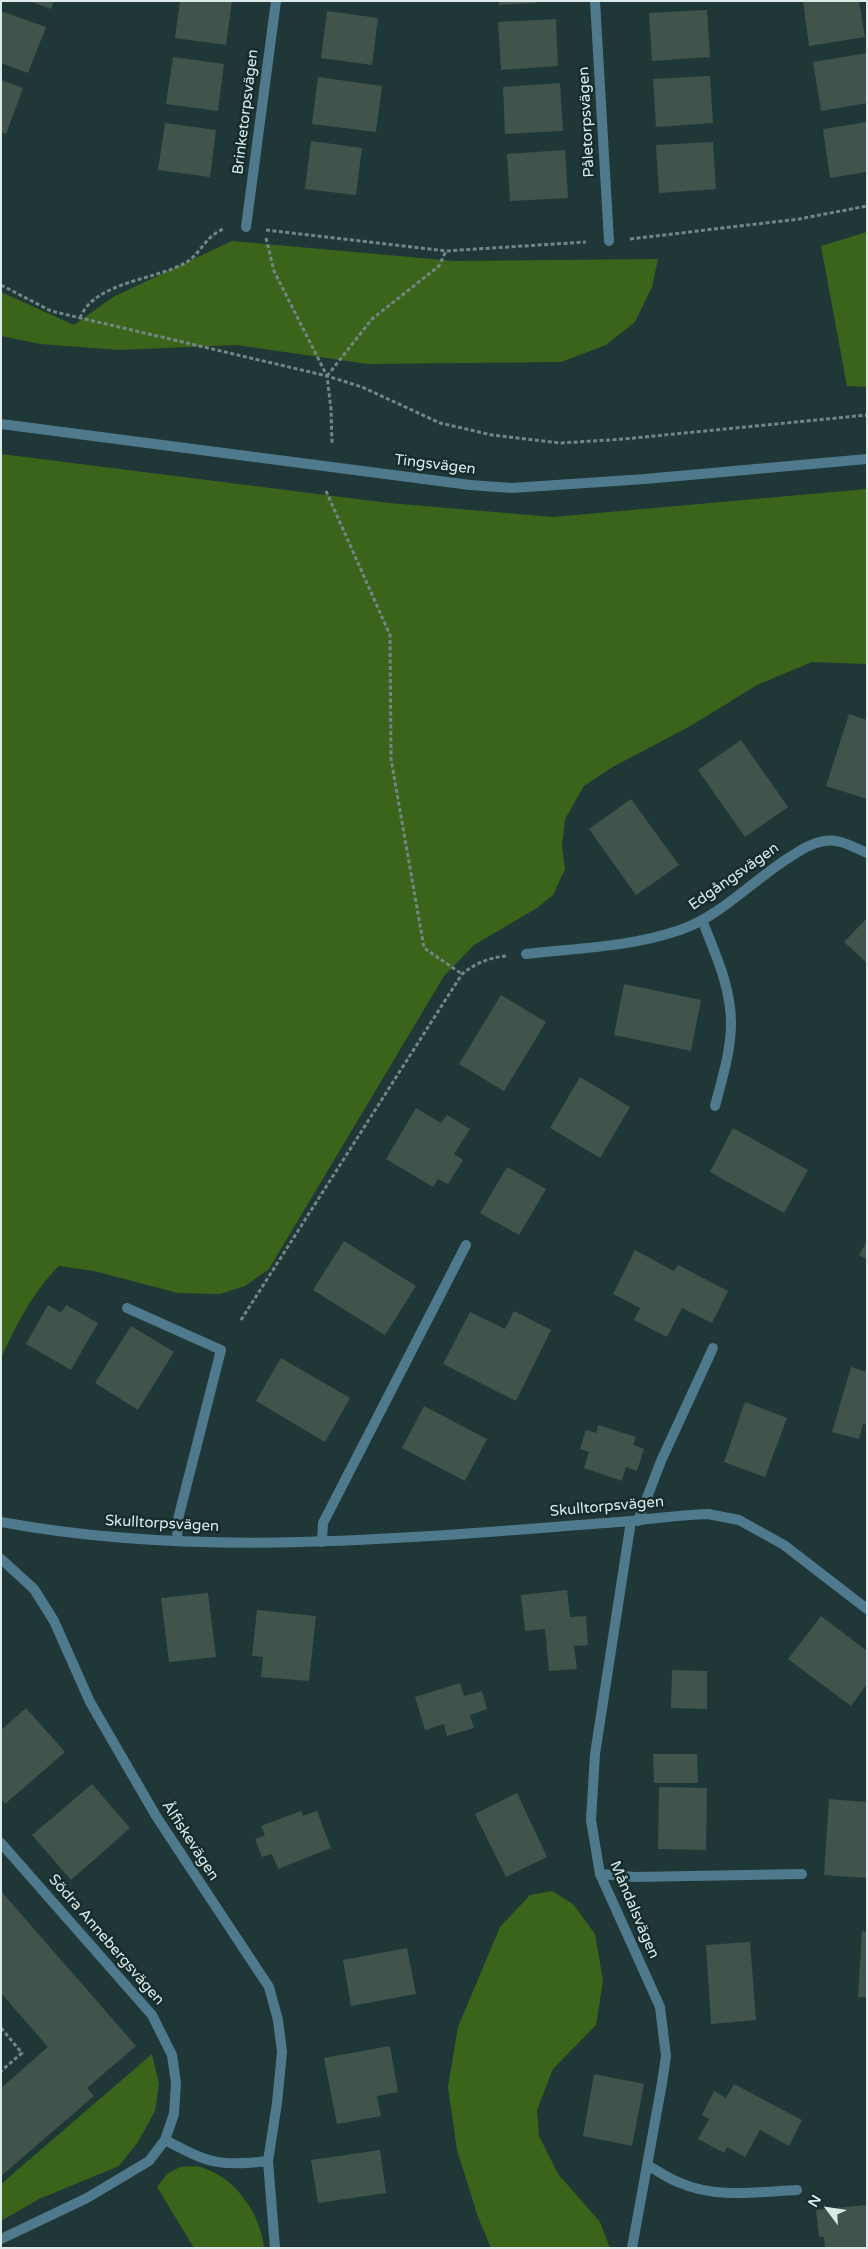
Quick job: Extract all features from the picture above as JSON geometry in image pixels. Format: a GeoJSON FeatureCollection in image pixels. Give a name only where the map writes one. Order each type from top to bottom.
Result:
{"type":"FeatureCollection","features":[{"type":"Feature","properties":{"kind":"street","name":"Brinketorpsvägen"},"geometry":{"type":"LineString","coordinates":[[246,227],[276,1]]}},
{"type":"Feature","properties":{"kind":"street","name":"Påletorpsvägen"},"geometry":{"type":"LineString","coordinates":[[595,1],[609,241]]}},
{"type":"Feature","properties":{"kind":"street","name":"Tingsvägen"},"geometry":{"type":"LineString","coordinates":[[1,424],[470,485],[512,488],[645,479],[867,459]]}},
{"type":"Feature","properties":{"kind":"street","name":"Edgångsvägen"},"geometry":{"type":"LineString","coordinates":[[526,954],[633,942],[679,930],[702,920],[775,866],[805,847],[824,840],[842,842],[867,853]]}},
{"type":"Feature","properties":{"kind":"street"},"geometry":{"type":"LineString","coordinates":[[702,920],[728,991],[731,1023],[726,1064],[715,1106]]}},
{"type":"Feature","properties":{"kind":"street"},"geometry":{"type":"LineString","coordinates":[[322,1542],[323,1523],[466,1245]]}},
{"type":"Feature","properties":{"kind":"street"},"geometry":{"type":"LineString","coordinates":[[127,1308],[221,1350],[178,1519],[177,1541]]}},
{"type":"Feature","properties":{"kind":"street","name":"Måndalsvägen"},"geometry":{"type":"LineString","coordinates":[[632,2248],[666,2056],[660,2007],[600,1874],[591,1820],[595,1754],[634,1521],[713,1348]]}},
{"type":"Feature","properties":{"kind":"street","name":"Skulltorpsvägen"},"geometry":{"type":"LineString","coordinates":[[1,1522],[50,1531],[177,1541],[322,1542],[634,1521],[708,1514],[739,1520],[784,1544],[867,1609]]}},
{"type":"Feature","properties":{"kind":"street","name":"Ålfiskevägen"},"geometry":{"type":"LineString","coordinates":[[1,1559],[34,1589],[54,1621],[90,1702],[156,1816],[269,1988],[278,2020],[282,2052],[277,2103],[268,2161],[275,2248]]}},
{"type":"Feature","properties":{"kind":"street","name":"Södra Annebergsvägen"},"geometry":{"type":"LineString","coordinates":[[1,1843],[152,2015],[172,2056],[176,2083],[174,2114],[165,2140],[149,2161],[130,2175],[1,2239]]}},
{"type":"Feature","properties":{"kind":"street"},"geometry":{"type":"LineString","coordinates":[[600,1874],[635,1876],[802,1874]]}},
{"type":"Feature","properties":{"kind":"street"},"geometry":{"type":"LineString","coordinates":[[165,2140],[200,2158],[218,2164],[236,2165],[268,2161]]}},
{"type":"Feature","properties":{"kind":"street"},"geometry":{"type":"LineString","coordinates":[[647,2165],[677,2182],[700,2190],[722,2193],[797,2190]]}},
{"type":"Feature","properties":{"kind":"path"},"geometry":{"type":"LineString","coordinates":[[332,444],[331,409],[327,376],[274,271],[264,230],[446,251],[609,241],[790,220],[867,206]]}},
{"type":"Feature","properties":{"kind":"path"},"geometry":{"type":"LineString","coordinates":[[80,318],[84,309],[94,299],[124,284],[185,263],[212,234],[226,228],[246,227]]}},
{"type":"Feature","properties":{"kind":"path"},"geometry":{"type":"LineString","coordinates":[[327,376],[372,319],[439,266],[446,251]]}},
{"type":"Feature","properties":{"kind":"path"},"geometry":{"type":"LineString","coordinates":[[1,285],[51,310],[327,376],[362,387],[440,423],[492,435],[561,443],[624,439],[867,415]]}},
{"type":"Feature","properties":{"kind":"path"},"geometry":{"type":"LineString","coordinates":[[326,491],[390,635],[392,759],[424,948],[462,974]]}},
{"type":"Feature","properties":{"kind":"path"},"geometry":{"type":"LineString","coordinates":[[241,1320],[462,974],[474,964],[490,958],[526,954]]}},
{"type":"Feature","properties":{"kind":"path"},"geometry":{"type":"LineString","coordinates":[[1,2028],[22,2053],[1,2071]]}},
{"type":"Feature","properties":{"kind":"green space"},"geometry":{"type":"Polygon","coordinates":[[[867,232],[867,387],[847,386],[821,246],[867,232]]]}},
{"type":"Feature","properties":{"kind":"green space"},"geometry":{"type":"Polygon","coordinates":[[[232,241],[454,261],[658,259],[652,287],[635,322],[606,345],[561,362],[368,364],[236,345],[119,350],[40,344],[1,336],[1,292],[74,325],[113,297],[232,241]]]}},
{"type":"Feature","properties":{"kind":"green space"},"geometry":{"type":"Polygon","coordinates":[[[1,454],[389,503],[553,517],[867,489],[867,664],[812,662],[757,685],[692,725],[611,768],[584,786],[565,819],[562,845],[565,869],[553,895],[537,908],[474,945],[444,976],[269,1269],[245,1286],[220,1294],[178,1293],[94,1271],[59,1266],[33,1298],[19,1321],[1,1358],[1,454]]]}},
{"type":"Feature","properties":{"kind":"green space"},"geometry":{"type":"Polygon","coordinates":[[[552,1891],[573,1904],[595,1934],[603,1981],[596,2025],[553,2069],[537,2110],[539,2136],[558,2174],[600,2222],[610,2248],[491,2248],[478,2217],[457,2150],[448,2087],[458,2027],[500,1927],[530,1895],[552,1891]]]}},
{"type":"Feature","properties":{"kind":"green space"},"geometry":{"type":"Polygon","coordinates":[[[152,2054],[159,2084],[155,2111],[138,2142],[119,2166],[39,2199],[1,2221],[1,2184],[152,2054]]]}},
{"type":"Feature","properties":{"kind":"green space"},"geometry":{"type":"Polygon","coordinates":[[[194,2166],[203,2168],[226,2180],[236,2189],[245,2199],[258,2223],[264,2248],[194,2248],[157,2187],[167,2174],[180,2167],[194,2166]]]}},
{"type":"Feature","properties":{"kind":"building"},"geometry":{"type":"Polygon","coordinates":[[[29,1],[54,1],[51,9],[29,1]]]}},
{"type":"Feature","properties":{"kind":"building"},"geometry":{"type":"Polygon","coordinates":[[[180,1],[232,1],[226,45],[175,38],[180,1]]]}},
{"type":"Feature","properties":{"kind":"building"},"geometry":{"type":"Polygon","coordinates":[[[498,1],[537,1],[537,3],[499,5],[498,1]]]}},
{"type":"Feature","properties":{"kind":"building"},"geometry":{"type":"Polygon","coordinates":[[[803,1],[859,1],[865,37],[809,46],[803,1]]]}},
{"type":"Feature","properties":{"kind":"building"},"geometry":{"type":"Polygon","coordinates":[[[707,10],[710,57],[652,61],[649,13],[707,10]]]}},
{"type":"Feature","properties":{"kind":"building"},"geometry":{"type":"Polygon","coordinates":[[[1,11],[46,27],[28,73],[1,63],[1,11]]]}},
{"type":"Feature","properties":{"kind":"building"},"geometry":{"type":"Polygon","coordinates":[[[327,11],[378,18],[372,65],[321,58],[327,11]]]}},
{"type":"Feature","properties":{"kind":"building"},"geometry":{"type":"Polygon","coordinates":[[[556,19],[558,66],[501,70],[498,22],[556,19]]]}},
{"type":"Feature","properties":{"kind":"building"},"geometry":{"type":"Polygon","coordinates":[[[867,53],[867,103],[821,111],[813,62],[867,53]]]}},
{"type":"Feature","properties":{"kind":"building"},"geometry":{"type":"Polygon","coordinates":[[[173,57],[224,64],[218,111],[166,104],[173,57]]]}},
{"type":"Feature","properties":{"kind":"building"},"geometry":{"type":"Polygon","coordinates":[[[710,76],[713,123],[656,127],[653,79],[710,76]]]}},
{"type":"Feature","properties":{"kind":"building"},"geometry":{"type":"Polygon","coordinates":[[[318,77],[382,86],[376,132],[312,124],[318,77]]]}},
{"type":"Feature","properties":{"kind":"building"},"geometry":{"type":"Polygon","coordinates":[[[1,80],[23,88],[6,134],[1,132],[1,80]]]}},
{"type":"Feature","properties":{"kind":"building"},"geometry":{"type":"Polygon","coordinates":[[[560,83],[563,131],[505,134],[503,87],[560,83]]]}},
{"type":"Feature","properties":{"kind":"building"},"geometry":{"type":"Polygon","coordinates":[[[867,122],[867,172],[830,178],[823,129],[867,122]]]}},
{"type":"Feature","properties":{"kind":"building"},"geometry":{"type":"Polygon","coordinates":[[[165,123],[216,130],[210,177],[158,170],[165,123]]]}},
{"type":"Feature","properties":{"kind":"building"},"geometry":{"type":"Polygon","coordinates":[[[311,141],[362,148],[356,195],[305,189],[311,141]]]}},
{"type":"Feature","properties":{"kind":"building"},"geometry":{"type":"Polygon","coordinates":[[[713,142],[716,189],[659,193],[656,145],[713,142]]]}},
{"type":"Feature","properties":{"kind":"building"},"geometry":{"type":"Polygon","coordinates":[[[565,150],[568,198],[510,201],[507,154],[565,150]]]}},
{"type":"Feature","properties":{"kind":"building"},"geometry":{"type":"Polygon","coordinates":[[[849,714],[867,720],[867,799],[826,786],[849,714]]]}},
{"type":"Feature","properties":{"kind":"building"},"geometry":{"type":"Polygon","coordinates":[[[741,740],[788,807],[745,837],[698,770],[741,740]]]}},
{"type":"Feature","properties":{"kind":"building"},"geometry":{"type":"Polygon","coordinates":[[[631,799],[679,865],[636,895],[589,829],[631,799]]]}},
{"type":"Feature","properties":{"kind":"building"},"geometry":{"type":"Polygon","coordinates":[[[867,918],[867,963],[844,942],[867,918]]]}},
{"type":"Feature","properties":{"kind":"building"},"geometry":{"type":"Polygon","coordinates":[[[624,984],[701,1000],[691,1051],[614,1035],[624,984]]]}},
{"type":"Feature","properties":{"kind":"building"},"geometry":{"type":"Polygon","coordinates":[[[501,995],[546,1022],[504,1091],[459,1064],[501,995]]]}},
{"type":"Feature","properties":{"kind":"building"},"geometry":{"type":"Polygon","coordinates":[[[580,1077],[630,1107],[600,1158],[550,1128],[580,1077]]]}},
{"type":"Feature","properties":{"kind":"building"},"geometry":{"type":"Polygon","coordinates":[[[416,1108],[441,1123],[447,1115],[470,1129],[454,1154],[463,1160],[448,1184],[438,1179],[433,1187],[386,1159],[416,1108]]]}},
{"type":"Feature","properties":{"kind":"building"},"geometry":{"type":"Polygon","coordinates":[[[733,1128],[808,1170],[784,1213],[710,1172],[733,1128]]]}},
{"type":"Feature","properties":{"kind":"building"},"geometry":{"type":"Polygon","coordinates":[[[507,1167],[546,1189],[519,1235],[480,1213],[507,1167]]]}},
{"type":"Feature","properties":{"kind":"building"},"geometry":{"type":"Polygon","coordinates":[[[344,1241],[416,1286],[385,1335],[313,1290],[344,1241]]]}},
{"type":"Feature","properties":{"kind":"building"},"geometry":{"type":"Polygon","coordinates":[[[867,1241],[867,1259],[859,1255],[867,1241]]]}},
{"type":"Feature","properties":{"kind":"building"},"geometry":{"type":"Polygon","coordinates":[[[635,1250],[674,1271],[678,1265],[728,1291],[712,1323],[682,1308],[667,1337],[634,1320],[640,1308],[613,1294],[635,1250]]]}},
{"type":"Feature","properties":{"kind":"building"},"geometry":{"type":"Polygon","coordinates":[[[48,1305],[61,1313],[66,1305],[98,1323],[71,1370],[26,1344],[48,1305]]]}},
{"type":"Feature","properties":{"kind":"building"},"geometry":{"type":"Polygon","coordinates":[[[514,1311],[551,1330],[516,1401],[443,1364],[470,1312],[505,1329],[514,1311]]]}},
{"type":"Feature","properties":{"kind":"building"},"geometry":{"type":"Polygon","coordinates":[[[131,1326],[174,1352],[138,1410],[95,1383],[131,1326]]]}},
{"type":"Feature","properties":{"kind":"building"},"geometry":{"type":"Polygon","coordinates":[[[281,1358],[350,1398],[325,1442],[256,1401],[281,1358]]]}},
{"type":"Feature","properties":{"kind":"building"},"geometry":{"type":"Polygon","coordinates":[[[851,1367],[867,1372],[867,1425],[863,1424],[859,1439],[832,1432],[851,1367]]]}},
{"type":"Feature","properties":{"kind":"building"},"geometry":{"type":"Polygon","coordinates":[[[745,1402],[787,1418],[765,1477],[724,1462],[745,1402]]]}},
{"type":"Feature","properties":{"kind":"building"},"geometry":{"type":"Polygon","coordinates":[[[424,1406],[487,1439],[465,1481],[402,1448],[424,1406]]]}},
{"type":"Feature","properties":{"kind":"building"},"geometry":{"type":"Polygon","coordinates":[[[598,1425],[636,1437],[633,1445],[644,1449],[637,1471],[626,1467],[622,1481],[584,1468],[589,1452],[580,1449],[586,1430],[596,1433],[598,1425]]]}},
{"type":"Feature","properties":{"kind":"building"},"geometry":{"type":"Polygon","coordinates":[[[567,1590],[570,1617],[586,1616],[588,1645],[574,1646],[577,1669],[549,1671],[545,1629],[525,1631],[521,1595],[567,1590]]]}},
{"type":"Feature","properties":{"kind":"building"},"geometry":{"type":"Polygon","coordinates":[[[208,1593],[216,1657],[169,1662],[161,1598],[208,1593]]]}},
{"type":"Feature","properties":{"kind":"building"},"geometry":{"type":"Polygon","coordinates":[[[257,1610],[316,1616],[309,1681],[261,1677],[263,1657],[252,1656],[257,1610]]]}},
{"type":"Feature","properties":{"kind":"building"},"geometry":{"type":"Polygon","coordinates":[[[821,1616],[867,1651],[867,1684],[851,1706],[788,1659],[821,1616]]]}},
{"type":"Feature","properties":{"kind":"building"},"geometry":{"type":"Polygon","coordinates":[[[672,1670],[707,1671],[707,1709],[671,1708],[672,1670]]]}},
{"type":"Feature","properties":{"kind":"building"},"geometry":{"type":"Polygon","coordinates":[[[460,1683],[464,1696],[482,1691],[487,1709],[470,1715],[474,1728],[447,1736],[444,1724],[425,1730],[415,1697],[460,1683]]]}},
{"type":"Feature","properties":{"kind":"building"},"geometry":{"type":"Polygon","coordinates":[[[26,1708],[65,1752],[5,1804],[1,1799],[1,1730],[26,1708]]]}},
{"type":"Feature","properties":{"kind":"building"},"geometry":{"type":"Polygon","coordinates":[[[653,1754],[697,1754],[698,1783],[654,1783],[653,1754]]]}},
{"type":"Feature","properties":{"kind":"building"},"geometry":{"type":"Polygon","coordinates":[[[92,1784],[130,1828],[71,1880],[32,1835],[92,1784]]]}},
{"type":"Feature","properties":{"kind":"building"},"geometry":{"type":"Polygon","coordinates":[[[659,1787],[707,1788],[706,1850],[658,1849],[659,1787]]]}},
{"type":"Feature","properties":{"kind":"building"},"geometry":{"type":"Polygon","coordinates":[[[517,1793],[547,1857],[506,1877],[475,1814],[517,1793]]]}},
{"type":"Feature","properties":{"kind":"building"},"geometry":{"type":"Polygon","coordinates":[[[829,1799],[867,1802],[867,1878],[824,1875],[829,1799]]]}},
{"type":"Feature","properties":{"kind":"building"},"geometry":{"type":"Polygon","coordinates":[[[301,1811],[303,1816],[317,1811],[331,1848],[278,1869],[272,1854],[262,1857],[255,1839],[265,1835],[261,1826],[301,1811]]]}},
{"type":"Feature","properties":{"kind":"building"},"geometry":{"type":"Polygon","coordinates":[[[1,1891],[136,2046],[87,2088],[94,2096],[1,2176],[1,2088],[48,2047],[1,1993],[1,1891]]]}},
{"type":"Feature","properties":{"kind":"building"},"geometry":{"type":"Polygon","coordinates":[[[862,1931],[867,1932],[867,1997],[858,1997],[862,1931]]]}},
{"type":"Feature","properties":{"kind":"building"},"geometry":{"type":"Polygon","coordinates":[[[750,1942],[756,2020],[711,2024],[706,1945],[750,1942]]]}},
{"type":"Feature","properties":{"kind":"building"},"geometry":{"type":"Polygon","coordinates":[[[407,1948],[416,1994],[351,2006],[343,1960],[407,1948]]]}},
{"type":"Feature","properties":{"kind":"building"},"geometry":{"type":"Polygon","coordinates":[[[390,2046],[398,2092],[377,2096],[381,2116],[337,2124],[324,2058],[390,2046]]]}},
{"type":"Feature","properties":{"kind":"building"},"geometry":{"type":"Polygon","coordinates":[[[594,2074],[644,2084],[632,2146],[583,2136],[594,2074]]]}},
{"type":"Feature","properties":{"kind":"building"},"geometry":{"type":"Polygon","coordinates":[[[734,2084],[802,2120],[789,2146],[760,2130],[745,2157],[727,2147],[724,2153],[698,2139],[709,2119],[702,2115],[714,2091],[726,2098],[734,2084]]]}},
{"type":"Feature","properties":{"kind":"building"},"geometry":{"type":"Polygon","coordinates":[[[380,2150],[386,2193],[318,2203],[311,2160],[380,2150]]]}},
{"type":"Feature","properties":{"kind":"building"},"geometry":{"type":"Polygon","coordinates":[[[866,2205],[867,2248],[825,2248],[824,2237],[819,2237],[816,2210],[866,2205]]]}}]}
